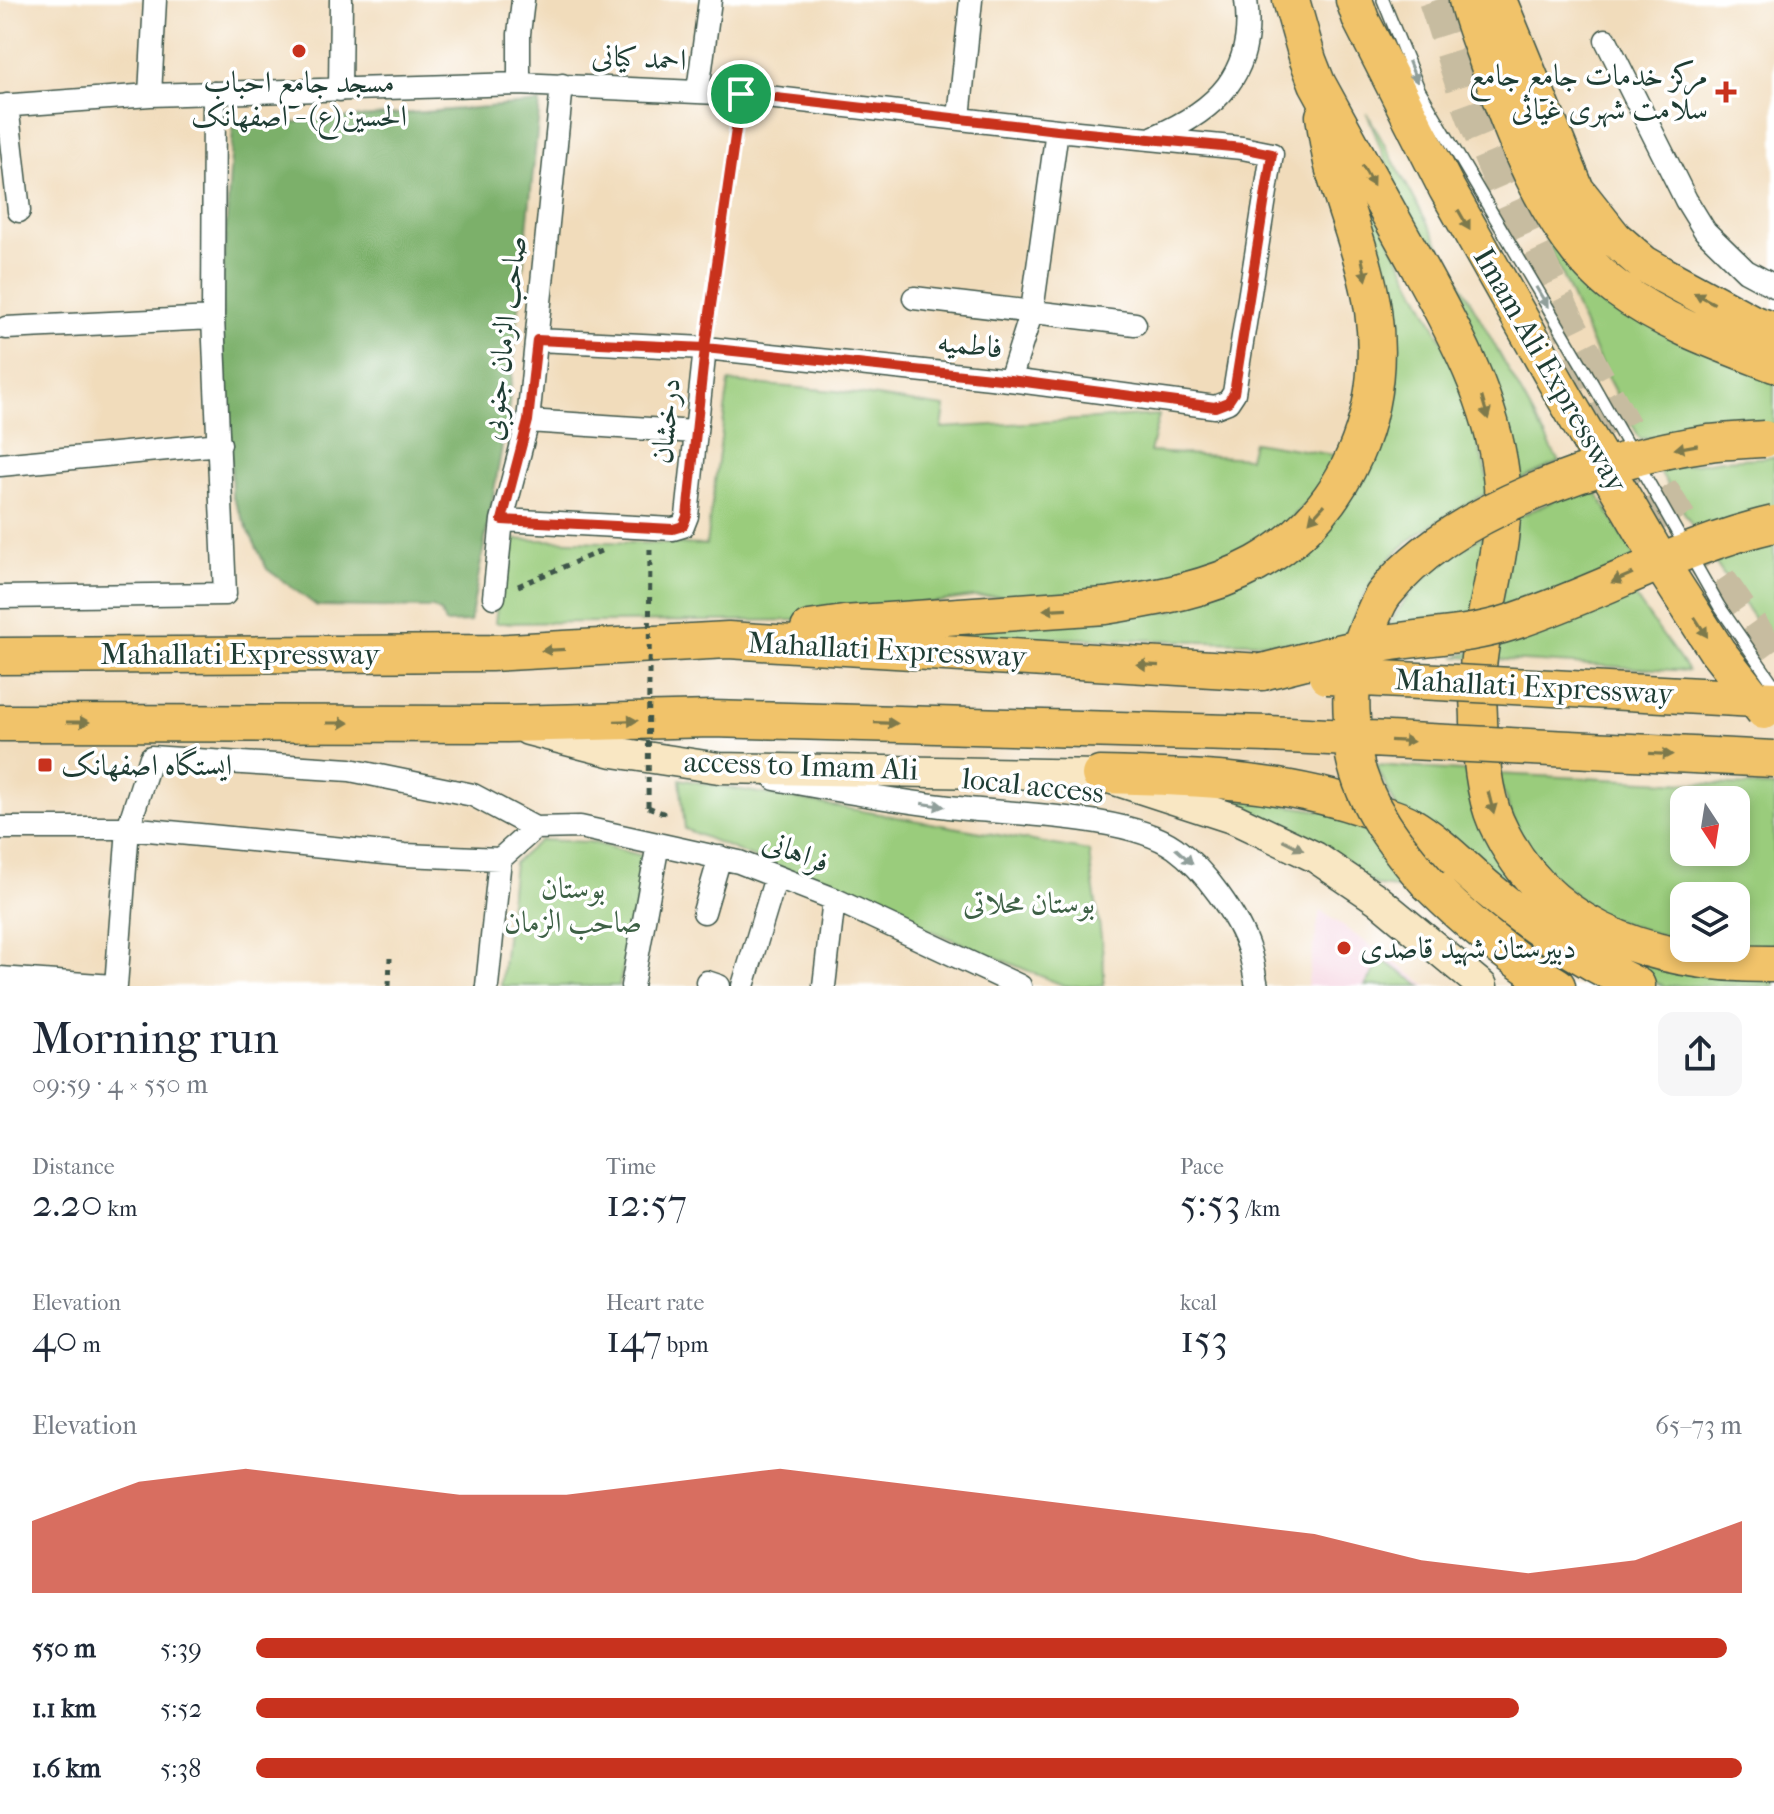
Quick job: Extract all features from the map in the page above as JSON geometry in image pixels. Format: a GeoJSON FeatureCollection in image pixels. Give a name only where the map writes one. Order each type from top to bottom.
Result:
{"type":"FeatureCollection","features":[{"type":"Feature","properties":{"kind":"highway"},"geometry":{"type":"LineString","coordinates":[[1291,0],[1317,83],[1455,333],[1478,385],[1491,431],[1501,477],[1500,532],[1477,669],[1481,751],[1495,819],[1516,858],[1556,901],[1597,931],[1630,945],[1681,957],[1774,964]]}},
{"type":"Feature","properties":{"kind":"highway","name":"Imam Ali Expressway"},"geometry":{"type":"LineString","coordinates":[[1354,0],[1447,189],[1574,382],[1667,573],[1717,651],[1774,724]]}},
{"type":"Feature","properties":{"kind":"highway"},"geometry":{"type":"LineString","coordinates":[[1467,0],[1511,131],[1535,180],[1567,234],[1586,259],[1614,287],[1655,313],[1693,332],[1774,364]]}},
{"type":"Feature","properties":{"kind":"highway"},"geometry":{"type":"LineString","coordinates":[[1498,0],[1576,190],[1614,238],[1644,264],[1752,323],[1774,331]]}},
{"type":"Feature","properties":{"kind":"highway"},"geometry":{"type":"LineString","coordinates":[[728,640],[844,624],[1105,606],[1147,600],[1226,578],[1257,563],[1289,541],[1316,516],[1344,480],[1359,447],[1369,409],[1376,350],[1373,310],[1361,254],[1333,167],[1317,83]]}},
{"type":"Feature","properties":{"kind":"highway"},"geometry":{"type":"LineString","coordinates":[[1557,986],[1518,963],[1459,914],[1402,853],[1384,827],[1367,794],[1354,756],[1350,696],[1354,660],[1383,595],[1418,557],[1463,527],[1554,485],[1659,453],[1710,443],[1769,439]]}},
{"type":"Feature","properties":{"kind":"highway"},"geometry":{"type":"LineString","coordinates":[[1262,672],[1387,643],[1462,635],[1509,623],[1569,602],[1713,541],[1774,524]]}},
{"type":"Feature","properties":{"kind":"highway","name":"Mahallati Expressway"},"geometry":{"type":"LineString","coordinates":[[0,656],[491,653],[728,640],[1774,700]]}},
{"type":"Feature","properties":{"kind":"highway","name":"Mahallati Expressway"},"geometry":{"type":"LineString","coordinates":[[0,723],[507,724],[712,719],[1268,734],[1774,759]]}},
{"type":"Feature","properties":{"kind":"highway"},"geometry":{"type":"LineString","coordinates":[[1100,775],[1235,780],[1280,787],[1343,800],[1408,824],[1453,857],[1490,891],[1578,956],[1637,986]]}},
{"type":"Feature","properties":{"kind":"main road","name":"access to Imam Ali"},"geometry":{"type":"LineString","coordinates":[[507,724],[613,752],[719,768],[1100,775],[1213,811],[1279,838],[1315,857],[1377,899],[1482,986]]}},
{"type":"Feature","properties":{"kind":"street"},"geometry":{"type":"LineString","coordinates":[[150,95],[155,0]]}},
{"type":"Feature","properties":{"kind":"street"},"geometry":{"type":"LineString","coordinates":[[340,90],[341,0]]}},
{"type":"Feature","properties":{"kind":"street"},"geometry":{"type":"LineString","coordinates":[[519,84],[523,0]]}},
{"type":"Feature","properties":{"kind":"street"},"geometry":{"type":"LineString","coordinates":[[698,91],[710,0]]}},
{"type":"Feature","properties":{"kind":"street"},"geometry":{"type":"LineString","coordinates":[[959,118],[971,0]]}},
{"type":"Feature","properties":{"kind":"street"},"geometry":{"type":"LineString","coordinates":[[1153,138],[1186,124],[1218,100],[1241,66],[1249,22],[1246,0]]}},
{"type":"Feature","properties":{"kind":"street"},"geometry":{"type":"LineString","coordinates":[[1606,40],[1705,231],[1746,271],[1774,286]]}},
{"type":"Feature","properties":{"kind":"street","name":"احمد کیانی"},"geometry":{"type":"LineString","coordinates":[[4,106],[150,95],[562,85],[741,94],[1242,148],[1272,154],[1234,393],[1228,402]]}},
{"type":"Feature","properties":{"kind":"street","name":"صاحب الزمان جنوبی"},"geometry":{"type":"LineString","coordinates":[[494,597],[502,520],[528,421],[562,85]]}},
{"type":"Feature","properties":{"kind":"street"},"geometry":{"type":"LineString","coordinates":[[0,597],[225,594],[213,318],[214,93]]}},
{"type":"Feature","properties":{"kind":"street"},"geometry":{"type":"LineString","coordinates":[[4,106],[19,211]]}},
{"type":"Feature","properties":{"kind":"street"},"geometry":{"type":"LineString","coordinates":[[1010,380],[1032,311],[1057,130]]}},
{"type":"Feature","properties":{"kind":"street"},"geometry":{"type":"LineString","coordinates":[[914,298],[1135,324]]}},
{"type":"Feature","properties":{"kind":"street"},"geometry":{"type":"LineString","coordinates":[[6,328],[213,318]]}},
{"type":"Feature","properties":{"kind":"street","name":"فاطمیه"},"geometry":{"type":"LineString","coordinates":[[537,340],[705,348],[1010,380],[1215,407],[1228,402]]}},
{"type":"Feature","properties":{"kind":"street","name":"درخشان"},"geometry":{"type":"LineString","coordinates":[[502,520],[673,529],[683,526],[687,516],[705,348]]}},
{"type":"Feature","properties":{"kind":"street"},"geometry":{"type":"LineString","coordinates":[[528,421],[695,432]]}},
{"type":"Feature","properties":{"kind":"street"},"geometry":{"type":"LineString","coordinates":[[0,465],[220,444]]}},
{"type":"Feature","properties":{"kind":"street","name":"فراهانی"},"geometry":{"type":"LineString","coordinates":[[128,828],[151,757],[350,770],[473,795],[535,828],[580,827],[720,857],[834,899],[1020,986]]}},
{"type":"Feature","properties":{"kind":"street","name":"local access"},"geometry":{"type":"LineString","coordinates":[[719,768],[841,792],[1105,823],[1158,838],[1188,859],[1221,900],[1249,950],[1257,986]]}},
{"type":"Feature","properties":{"kind":"street"},"geometry":{"type":"LineString","coordinates":[[0,828],[128,828],[405,855],[500,859]]}},
{"type":"Feature","properties":{"kind":"street"},"geometry":{"type":"LineString","coordinates":[[0,978],[114,986],[128,828]]}},
{"type":"Feature","properties":{"kind":"street"},"geometry":{"type":"LineString","coordinates":[[487,986],[500,859],[535,828]]}},
{"type":"Feature","properties":{"kind":"street"},"geometry":{"type":"LineString","coordinates":[[632,986],[658,844]]}},
{"type":"Feature","properties":{"kind":"street"},"geometry":{"type":"LineString","coordinates":[[704,912],[720,857]]}},
{"type":"Feature","properties":{"kind":"street"},"geometry":{"type":"LineString","coordinates":[[743,986],[776,877]]}},
{"type":"Feature","properties":{"kind":"street"},"geometry":{"type":"LineString","coordinates":[[824,986],[834,899]]}},
{"type":"Feature","properties":{"kind":"lane"},"geometry":{"type":"LineString","coordinates":[[1383,0],[1419,89],[1574,382],[1774,685]]}},
{"type":"Feature","properties":{"kind":"path","name":"درخشان"},"geometry":{"type":"LineString","coordinates":[[705,348],[741,94]]}},
{"type":"Feature","properties":{"kind":"path"},"geometry":{"type":"LineString","coordinates":[[650,546],[648,807],[663,813]]}},
{"type":"Feature","properties":{"kind":"path"},"geometry":{"type":"LineString","coordinates":[[494,597],[602,550]]}},
{"type":"Feature","properties":{"kind":"path"},"geometry":{"type":"LineString","coordinates":[[389,986],[390,958]]}},
{"type":"Feature","properties":{"kind":"shaded area","name":"دبیرستان شهید قاصدی"},"geometry":{"type":"Polygon","coordinates":[[[1320,910],[1428,986],[1307,986],[1320,910]]]}},
{"type":"Feature","properties":{"kind":"green space"},"geometry":{"type":"Polygon","coordinates":[[[540,103],[508,414],[470,622],[445,623],[441,613],[433,608],[317,606],[267,569],[232,496],[230,428],[222,428],[222,291],[233,127],[540,103]]]}},
{"type":"Feature","properties":{"kind":"green space"},"geometry":{"type":"Polygon","coordinates":[[[1367,113],[1559,462],[1509,485],[1367,113]]]}},
{"type":"Feature","properties":{"kind":"green space"},"geometry":{"type":"Polygon","coordinates":[[[1348,159],[1459,373],[1491,491],[1423,531],[1392,556],[1365,594],[1342,644],[831,633],[1173,611],[1369,460],[1348,159]]]}},
{"type":"Feature","properties":{"kind":"green space"},"geometry":{"type":"Polygon","coordinates":[[[1531,205],[1588,278],[1774,376],[1774,424],[1640,439],[1604,371],[1531,205]]]}},
{"type":"Feature","properties":{"kind":"green space"},"geometry":{"type":"Polygon","coordinates":[[[729,382],[836,391],[945,407],[942,428],[1159,415],[1150,452],[1249,458],[1253,442],[1340,456],[1316,493],[1275,534],[1210,570],[1079,594],[972,597],[805,620],[495,623],[505,539],[706,545],[729,382]]]}},
{"type":"Feature","properties":{"kind":"green space"},"geometry":{"type":"Polygon","coordinates":[[[1774,457],[1774,511],[1696,532],[1658,469],[1722,460],[1774,457]]]}},
{"type":"Feature","properties":{"kind":"green space"},"geometry":{"type":"Polygon","coordinates":[[[1591,484],[1637,559],[1559,593],[1498,607],[1511,520],[1591,484]]]}},
{"type":"Feature","properties":{"kind":"green space"},"geometry":{"type":"Polygon","coordinates":[[[1487,533],[1476,620],[1383,636],[1404,602],[1427,577],[1487,533]]]}},
{"type":"Feature","properties":{"kind":"green space"},"geometry":{"type":"Polygon","coordinates":[[[1774,535],[1774,647],[1709,554],[1774,535]]]}},
{"type":"Feature","properties":{"kind":"green space"},"geometry":{"type":"Polygon","coordinates":[[[1633,594],[1688,671],[1455,657],[1500,644],[1633,594]]]}},
{"type":"Feature","properties":{"kind":"green space"},"geometry":{"type":"Polygon","coordinates":[[[1376,765],[1475,772],[1536,895],[1670,938],[1670,962],[1743,962],[1774,972],[1774,986],[1664,986],[1628,971],[1400,815],[1376,765]]]}},
{"type":"Feature","properties":{"kind":"green space"},"geometry":{"type":"Polygon","coordinates":[[[1496,774],[1774,787],[1774,954],[1750,950],[1750,882],[1670,882],[1670,944],[1611,926],[1527,854],[1496,774]]]}},
{"type":"Feature","properties":{"kind":"green space","name":"بوستان محلاتی"},"geometry":{"type":"Polygon","coordinates":[[[680,779],[1089,851],[1103,952],[1104,986],[1065,986],[685,829],[680,779]]]}},
{"type":"Feature","properties":{"kind":"green space"},"geometry":{"type":"Polygon","coordinates":[[[1174,789],[1364,817],[1417,890],[1379,886],[1174,789]]]}},
{"type":"Feature","properties":{"kind":"green space","name":"بوستان صاحب الزمان"},"geometry":{"type":"Polygon","coordinates":[[[540,840],[590,842],[647,857],[619,986],[501,986],[514,863],[540,840]]]}},
{"type":"Feature","properties":{"kind":"green space"},"geometry":{"type":"Polygon","coordinates":[[[1382,960],[1422,986],[1365,986],[1382,960]]]}},
{"type":"Feature","properties":{"kind":"tunnel"},"geometry":{"type":"LineString","coordinates":[[1436,0],[1481,132],[1575,338],[1688,535],[1774,659]]}},
{"type":"Feature","properties":{"kind":"place","name":"مسجد جامع احباب الحسین(ع) - اصفهانک"},"geometry":{"type":"Point","coordinates":[299,51]}},
{"type":"Feature","properties":{"kind":"place","name":"مرکز خدمات جامع جامع سلامت شهری غیاثی"},"geometry":{"type":"Point","coordinates":[1726,92]}},
{"type":"Feature","properties":{"kind":"place","name":"ایستگاه اصفهانک"},"geometry":{"type":"Point","coordinates":[45,765]}},
{"type":"Feature","properties":{"kind":"place","name":"دبیرستان شهید قاصدی"},"geometry":{"type":"Point","coordinates":[1344,948]}},
{"type":"Feature","properties":{"kind":"route"},"geometry":{"type":"LineString","coordinates":[[741,94],[705,348],[537,340],[528,421],[502,520],[673,529],[683,526],[687,516],[705,348],[1010,380],[1215,407],[1228,402],[1234,393],[1272,154],[1242,148],[741,94]]}}]}
